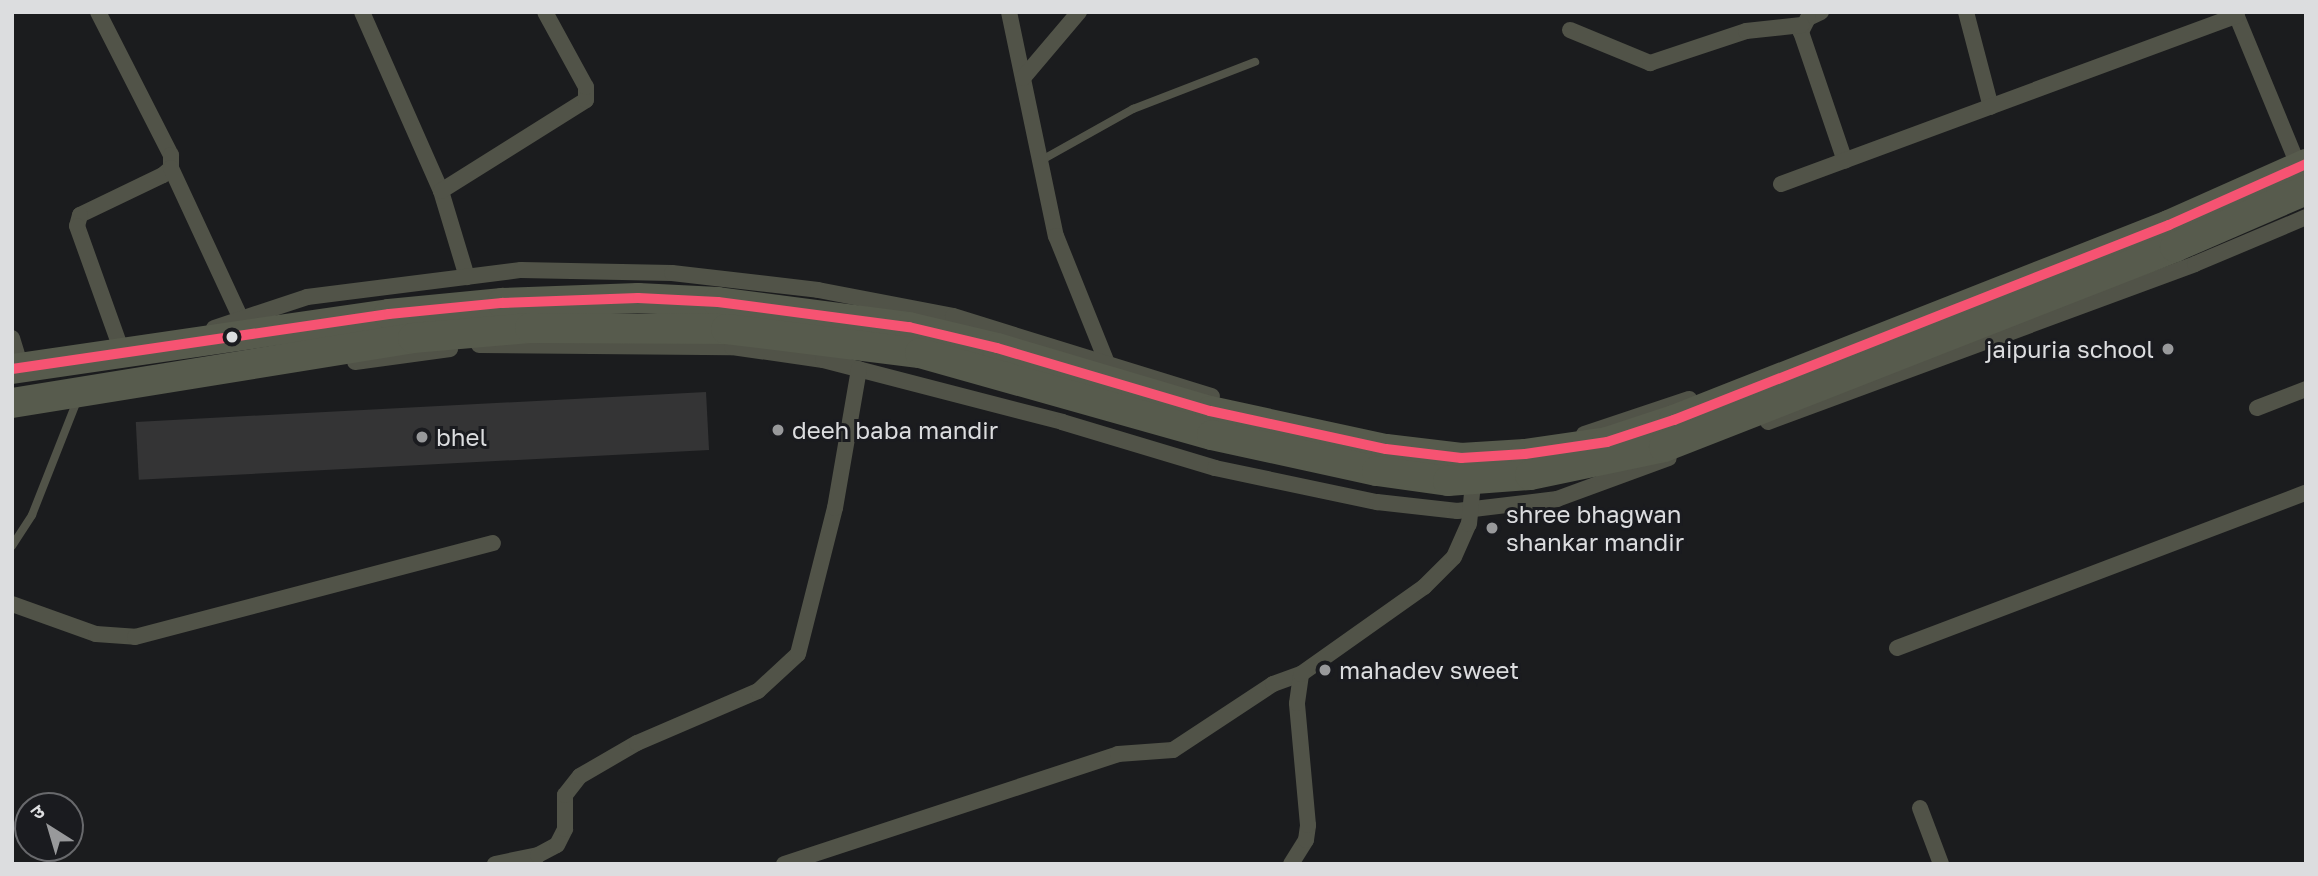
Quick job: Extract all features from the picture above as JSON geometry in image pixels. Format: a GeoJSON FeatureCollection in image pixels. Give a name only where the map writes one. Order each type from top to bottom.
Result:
{"type":"FeatureCollection","features":[{"type":"Feature","properties":{"kind":"highway"},"geometry":{"type":"LineString","coordinates":[[17,368],[162,346],[502,303],[638,298],[718,302],[909,327],[997,348],[1211,423],[1461,458],[1607,442],[1674,420],[2156,230],[2302,157]]}},
{"type":"Feature","properties":{"kind":"highway"},"geometry":{"type":"LineString","coordinates":[[12,403],[414,338],[632,326],[726,329],[919,353],[1211,423],[1377,471],[1448,481],[1530,475],[1590,465],[1664,447],[2175,247],[2306,190]]}},
{"type":"Feature","properties":{"kind":"street"},"geometry":{"type":"LineString","coordinates":[[98,12],[171,155],[171,168],[242,319]]}},
{"type":"Feature","properties":{"kind":"street"},"geometry":{"type":"LineString","coordinates":[[362,12],[440,191],[467,277]]}},
{"type":"Feature","properties":{"kind":"street"},"geometry":{"type":"LineString","coordinates":[[440,191],[586,100],[586,87],[545,12]]}},
{"type":"Feature","properties":{"kind":"street"},"geometry":{"type":"LineString","coordinates":[[1009,12],[1063,262],[1107,363]]}},
{"type":"Feature","properties":{"kind":"street"},"geometry":{"type":"LineString","coordinates":[[1023,78],[1079,12]]}},
{"type":"Feature","properties":{"kind":"street"},"geometry":{"type":"LineString","coordinates":[[1570,30],[1650,63],[1746,31],[1802,25],[1821,12]]}},
{"type":"Feature","properties":{"kind":"street"},"geometry":{"type":"LineString","coordinates":[[1966,12],[1991,107]]}},
{"type":"Feature","properties":{"kind":"street"},"geometry":{"type":"LineString","coordinates":[[1781,184],[2236,14],[2302,157],[2306,184]]}},
{"type":"Feature","properties":{"kind":"street"},"geometry":{"type":"LineString","coordinates":[[1802,25],[1804,44],[1845,161]]}},
{"type":"Feature","properties":{"kind":"street"},"geometry":{"type":"LineString","coordinates":[[162,346],[307,297],[521,270],[672,273],[818,290],[953,316],[1273,414],[1391,441],[1476,449],[1570,438],[1684,401],[2172,214],[2302,157]]}},
{"type":"Feature","properties":{"kind":"street"},"geometry":{"type":"LineString","coordinates":[[122,352],[77,226],[80,215],[171,168]]}},
{"type":"Feature","properties":{"kind":"street"},"geometry":{"type":"LineString","coordinates":[[164,378],[267,374],[475,345],[732,347],[859,369],[1215,468],[1377,502],[1470,510],[1558,499],[2195,264],[2306,217]]}},
{"type":"Feature","properties":{"kind":"street"},"geometry":{"type":"LineString","coordinates":[[12,338],[17,368]]}},
{"type":"Feature","properties":{"kind":"street"},"geometry":{"type":"LineString","coordinates":[[495,864],[538,855],[557,845],[565,829],[565,795],[570,786],[604,760],[758,691],[790,665],[803,639],[846,449],[859,369]]}},
{"type":"Feature","properties":{"kind":"street"},"geometry":{"type":"LineString","coordinates":[[2257,408],[2306,389]]}},
{"type":"Feature","properties":{"kind":"street"},"geometry":{"type":"LineString","coordinates":[[784,864],[1118,754],[1172,750],[1273,684],[1301,674],[1424,587],[1461,548],[1470,510],[1476,449]]}},
{"type":"Feature","properties":{"kind":"street"},"geometry":{"type":"LineString","coordinates":[[1897,648],[2306,493]]}},
{"type":"Feature","properties":{"kind":"street"},"geometry":{"type":"LineString","coordinates":[[12,604],[96,634],[135,637],[493,543]]}},
{"type":"Feature","properties":{"kind":"street"},"geometry":{"type":"LineString","coordinates":[[1291,864],[1299,855],[1308,825],[1297,703],[1301,674]]}},
{"type":"Feature","properties":{"kind":"street"},"geometry":{"type":"LineString","coordinates":[[1920,807],[1941,864]]}},
{"type":"Feature","properties":{"kind":"lane"},"geometry":{"type":"LineString","coordinates":[[1040,161],[1133,109],[1255,62]]}},
{"type":"Feature","properties":{"kind":"lane"},"geometry":{"type":"LineString","coordinates":[[12,546],[32,515],[81,392]]}},
{"type":"Feature","properties":{"kind":"building","name":"bhel"},"geometry":{"type":"Polygon","coordinates":[[[706,392],[709,450],[139,480],[136,422],[706,392]]]}},
{"type":"Feature","properties":{"kind":"transit line"},"geometry":{"type":"LineString","coordinates":[[12,369],[389,314],[502,303],[638,298],[718,302],[909,327],[997,348],[1210,411],[1386,449],[1461,458],[1525,454],[1607,442],[1674,420],[2169,225],[2306,164]]}},
{"type":"Feature","properties":{"kind":"place","name":"jaipuria school"},"geometry":{"type":"Point","coordinates":[2168,349]}},
{"type":"Feature","properties":{"kind":"place","name":"deeh baba mandir"},"geometry":{"type":"Point","coordinates":[778,430]}},
{"type":"Feature","properties":{"kind":"place","name":"bhel"},"geometry":{"type":"Point","coordinates":[422,437]}},
{"type":"Feature","properties":{"kind":"place","name":"shree bhagwan shankar mandir"},"geometry":{"type":"Point","coordinates":[1492,528]}},
{"type":"Feature","properties":{"kind":"place","name":"mahadev sweet"},"geometry":{"type":"Point","coordinates":[1325,670]}}]}
